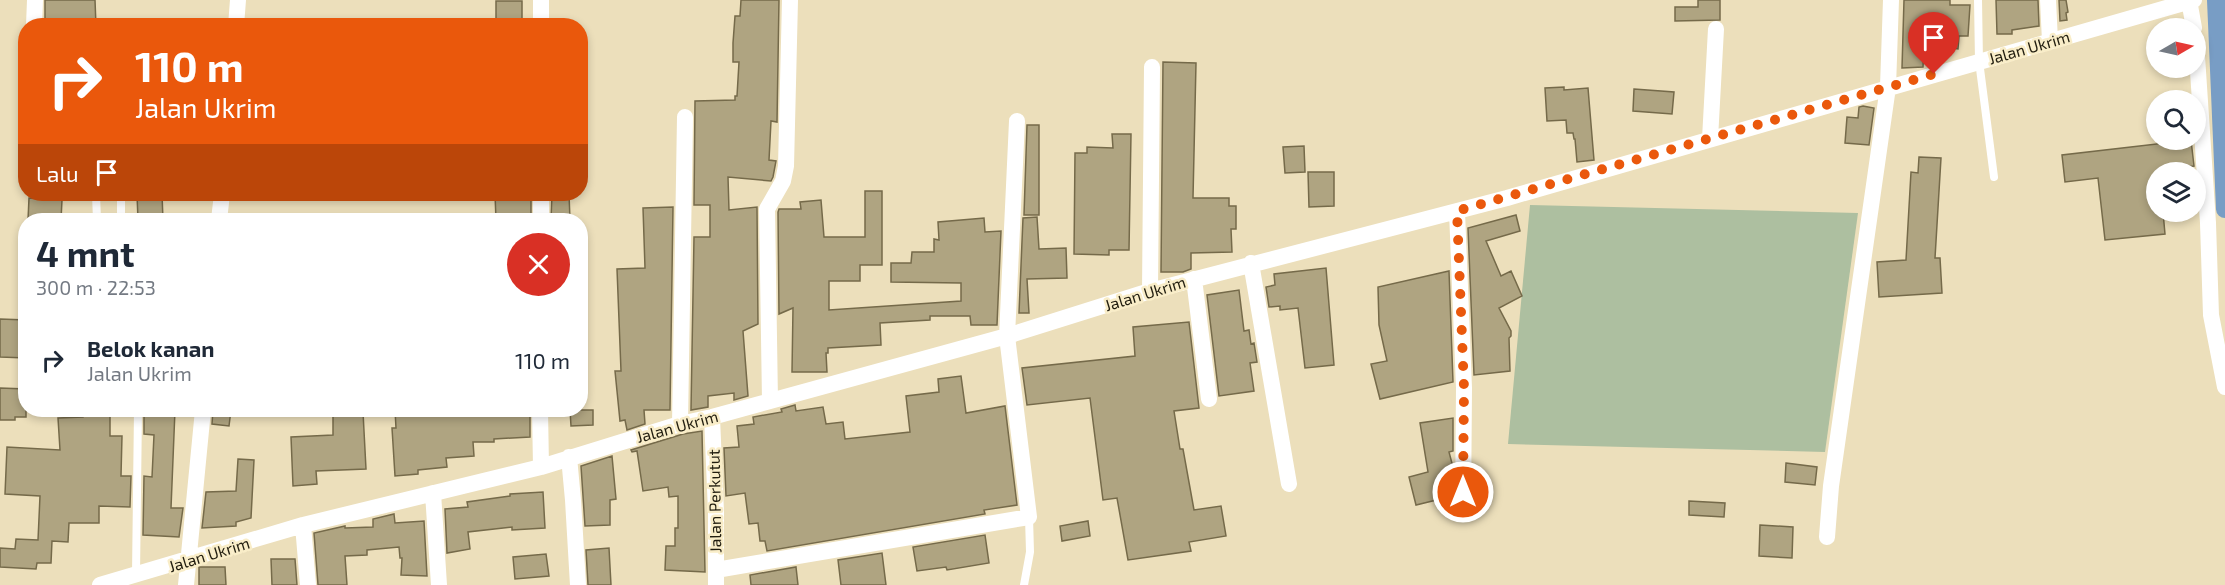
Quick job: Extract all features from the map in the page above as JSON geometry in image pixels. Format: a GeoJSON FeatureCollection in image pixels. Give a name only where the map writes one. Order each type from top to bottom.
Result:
{"type":"FeatureCollection","features":[{"type":"Feature","properties":{"kind":"street"},"geometry":{"type":"LineString","coordinates":[[34,0],[34,18]]}},
{"type":"Feature","properties":{"kind":"street"},"geometry":{"type":"LineString","coordinates":[[237,18],[238,0]]}},
{"type":"Feature","properties":{"kind":"street"},"geometry":{"type":"LineString","coordinates":[[541,0],[541,18]]}},
{"type":"Feature","properties":{"kind":"street"},"geometry":{"type":"LineString","coordinates":[[770,401],[768,209],[783,181],[786,166],[790,0]]}},
{"type":"Feature","properties":{"kind":"street"},"geometry":{"type":"LineString","coordinates":[[1827,537],[1831,486],[1888,87],[1891,0]]}},
{"type":"Feature","properties":{"kind":"street"},"geometry":{"type":"LineString","coordinates":[[2048,0],[2050,41]]}},
{"type":"Feature","properties":{"kind":"street"},"geometry":{"type":"LineString","coordinates":[[2191,0],[2193,18]]}},
{"type":"Feature","properties":{"kind":"street","name":"Jalan Ukrim"},"geometry":{"type":"LineString","coordinates":[[100,585],[303,525],[541,466],[680,423],[712,417],[1007,336],[1150,291],[1251,263],[1457,211],[2191,0]]}},
{"type":"Feature","properties":{"kind":"street"},"geometry":{"type":"LineString","coordinates":[[1710,139],[1716,30]]}},
{"type":"Feature","properties":{"kind":"street"},"geometry":{"type":"LineString","coordinates":[[1150,291],[1152,67]]}},
{"type":"Feature","properties":{"kind":"street"},"geometry":{"type":"LineString","coordinates":[[2199,78],[2208,212],[2211,315],[2225,387]]}},
{"type":"Feature","properties":{"kind":"street"},"geometry":{"type":"LineString","coordinates":[[680,423],[685,117]]}},
{"type":"Feature","properties":{"kind":"street"},"geometry":{"type":"LineString","coordinates":[[716,577],[1029,517],[1007,336],[1017,121]]}},
{"type":"Feature","properties":{"kind":"street"},"geometry":{"type":"LineString","coordinates":[[1457,211],[1464,388],[1463,513]]}},
{"type":"Feature","properties":{"kind":"street"},"geometry":{"type":"LineString","coordinates":[[1251,263],[1289,484]]}},
{"type":"Feature","properties":{"kind":"street"},"geometry":{"type":"LineString","coordinates":[[1194,279],[1209,399]]}},
{"type":"Feature","properties":{"kind":"street"},"geometry":{"type":"LineString","coordinates":[[186,585],[202,417]]}},
{"type":"Feature","properties":{"kind":"street"},"geometry":{"type":"LineString","coordinates":[[540,417],[541,466]]}},
{"type":"Feature","properties":{"kind":"street","name":"Jalan Perkutut"},"geometry":{"type":"LineString","coordinates":[[712,417],[716,577]]}},
{"type":"Feature","properties":{"kind":"street"},"geometry":{"type":"LineString","coordinates":[[569,457],[578,585]]}},
{"type":"Feature","properties":{"kind":"street"},"geometry":{"type":"LineString","coordinates":[[433,493],[439,585]]}},
{"type":"Feature","properties":{"kind":"street"},"geometry":{"type":"LineString","coordinates":[[303,525],[308,585]]}},
{"type":"Feature","properties":{"kind":"lane"},"geometry":{"type":"LineString","coordinates":[[1978,0],[1979,61],[1994,177]]}},
{"type":"Feature","properties":{"kind":"lane"},"geometry":{"type":"LineString","coordinates":[[136,575],[138,417]]}},
{"type":"Feature","properties":{"kind":"lane"},"geometry":{"type":"LineString","coordinates":[[1024,585],[1030,552],[1029,517]]}},
{"type":"Feature","properties":{"kind":"green space"},"geometry":{"type":"Polygon","coordinates":[[[1530,205],[1858,213],[1825,452],[1508,444],[1530,205]]]}},
{"type":"Feature","properties":{"kind":"building"},"geometry":{"type":"Polygon","coordinates":[[[45,0],[95,0],[96,18],[45,18],[45,0]]]}},
{"type":"Feature","properties":{"kind":"building"},"geometry":{"type":"Polygon","coordinates":[[[741,0],[779,0],[777,122],[771,121],[769,160],[776,161],[773,177],[771,181],[728,177],[729,210],[757,207],[758,324],[743,331],[748,396],[734,400],[734,393],[708,396],[708,407],[691,410],[694,237],[710,237],[710,205],[694,205],[695,101],[735,100],[737,96],[739,62],[733,62],[733,43],[735,16],[740,16],[741,0]]]}},
{"type":"Feature","properties":{"kind":"building"},"geometry":{"type":"Polygon","coordinates":[[[1698,0],[1720,0],[1720,20],[1675,21],[1675,7],[1698,7],[1698,0]]]}},
{"type":"Feature","properties":{"kind":"building"},"geometry":{"type":"Polygon","coordinates":[[[1904,0],[1950,0],[1950,5],[1970,5],[1968,36],[1959,36],[1958,49],[1924,44],[1923,67],[1902,68],[1904,0]]]}},
{"type":"Feature","properties":{"kind":"building"},"geometry":{"type":"Polygon","coordinates":[[[1996,0],[2038,0],[2039,26],[2012,30],[2012,34],[1997,34],[1996,0]]]}},
{"type":"Feature","properties":{"kind":"building"},"geometry":{"type":"Polygon","coordinates":[[[2059,0],[2066,0],[2067,20],[2060,21],[2059,0]]]}},
{"type":"Feature","properties":{"kind":"building"},"geometry":{"type":"Polygon","coordinates":[[[496,1],[522,1],[522,18],[496,18],[496,1]]]}},
{"type":"Feature","properties":{"kind":"building"},"geometry":{"type":"Polygon","coordinates":[[[1163,62],[1196,63],[1193,198],[1229,198],[1229,206],[1236,206],[1236,229],[1231,229],[1232,252],[1191,253],[1191,269],[1183,272],[1161,272],[1163,62]]]}},
{"type":"Feature","properties":{"kind":"building"},"geometry":{"type":"Polygon","coordinates":[[[1564,87],[1564,90],[1588,88],[1594,160],[1577,162],[1575,139],[1573,133],[1567,133],[1566,120],[1547,121],[1545,88],[1564,87]]]}},
{"type":"Feature","properties":{"kind":"building"},"geometry":{"type":"Polygon","coordinates":[[[1634,89],[1674,92],[1672,114],[1633,111],[1634,89]]]}},
{"type":"Feature","properties":{"kind":"building"},"geometry":{"type":"Polygon","coordinates":[[[1859,107],[1874,108],[1869,145],[1845,143],[1847,117],[1858,118],[1859,107]]]}},
{"type":"Feature","properties":{"kind":"building"},"geometry":{"type":"Polygon","coordinates":[[[1027,125],[1039,125],[1039,215],[1024,215],[1027,125]]]}},
{"type":"Feature","properties":{"kind":"building"},"geometry":{"type":"Polygon","coordinates":[[[1112,134],[1131,134],[1129,250],[1109,250],[1109,255],[1074,254],[1075,153],[1087,153],[1087,147],[1113,148],[1112,134]]]}},
{"type":"Feature","properties":{"kind":"building"},"geometry":{"type":"Polygon","coordinates":[[[2146,145],[2146,150],[2192,150],[2194,162],[2146,162],[2146,222],[2164,222],[2165,234],[2105,240],[2098,178],[2065,182],[2062,155],[2146,145]]]}},
{"type":"Feature","properties":{"kind":"building"},"geometry":{"type":"Polygon","coordinates":[[[1304,146],[1305,172],[1285,173],[1283,147],[1304,146]]]}},
{"type":"Feature","properties":{"kind":"building"},"geometry":{"type":"Polygon","coordinates":[[[1919,157],[1941,158],[1935,258],[1940,258],[1942,293],[1879,297],[1877,262],[1906,260],[1911,172],[1918,173],[1919,157]]]}},
{"type":"Feature","properties":{"kind":"building"},"geometry":{"type":"Polygon","coordinates":[[[1308,172],[1334,172],[1334,206],[1309,207],[1308,172]]]}},
{"type":"Feature","properties":{"kind":"building"},"geometry":{"type":"Polygon","coordinates":[[[865,191],[882,191],[882,265],[860,265],[860,281],[829,281],[829,310],[961,301],[961,283],[891,282],[891,263],[911,263],[912,252],[934,252],[934,239],[939,240],[938,222],[984,218],[985,232],[1001,231],[997,325],[971,325],[970,316],[930,316],[930,320],[880,323],[881,345],[828,348],[827,372],[792,372],[793,308],[779,314],[779,209],[801,209],[800,202],[821,200],[824,237],[865,237],[865,191]]]}},
{"type":"Feature","properties":{"kind":"building"},"geometry":{"type":"Polygon","coordinates":[[[29,201],[62,201],[61,213],[28,213],[29,201]]]}},
{"type":"Feature","properties":{"kind":"building"},"geometry":{"type":"Polygon","coordinates":[[[137,201],[162,201],[163,213],[138,213],[137,201]]]}},
{"type":"Feature","properties":{"kind":"building"},"geometry":{"type":"Polygon","coordinates":[[[495,201],[531,201],[531,213],[496,213],[495,201]]]}},
{"type":"Feature","properties":{"kind":"building"},"geometry":{"type":"Polygon","coordinates":[[[552,201],[569,201],[570,213],[551,213],[552,201]]]}},
{"type":"Feature","properties":{"kind":"building"},"geometry":{"type":"Polygon","coordinates":[[[673,207],[670,410],[644,410],[645,424],[627,430],[625,420],[620,421],[615,371],[621,371],[617,269],[645,268],[643,208],[673,207]]]}},
{"type":"Feature","properties":{"kind":"building"},"geometry":{"type":"Polygon","coordinates":[[[1516,215],[1520,231],[1486,241],[1501,276],[1511,271],[1522,296],[1499,308],[1511,331],[1509,338],[1510,371],[1474,375],[1468,228],[1516,215]]]}},
{"type":"Feature","properties":{"kind":"building"},"geometry":{"type":"Polygon","coordinates":[[[1037,217],[1039,249],[1066,248],[1067,278],[1027,279],[1029,313],[1019,313],[1023,218],[1037,217]]]}},
{"type":"Feature","properties":{"kind":"building"},"geometry":{"type":"Polygon","coordinates":[[[1326,268],[1334,365],[1305,368],[1298,308],[1280,310],[1280,306],[1269,307],[1266,287],[1275,285],[1274,274],[1326,268]]]}},
{"type":"Feature","properties":{"kind":"building"},"geometry":{"type":"Polygon","coordinates":[[[1449,271],[1453,382],[1380,399],[1371,364],[1387,361],[1379,325],[1378,287],[1449,271]]]}},
{"type":"Feature","properties":{"kind":"building"},"geometry":{"type":"Polygon","coordinates":[[[1239,290],[1244,331],[1249,330],[1257,362],[1250,363],[1254,391],[1219,396],[1207,295],[1239,290]]]}},
{"type":"Feature","properties":{"kind":"building"},"geometry":{"type":"Polygon","coordinates":[[[0,319],[18,320],[18,358],[0,357],[0,319]]]}},
{"type":"Feature","properties":{"kind":"building"},"geometry":{"type":"Polygon","coordinates":[[[1189,322],[1199,408],[1174,411],[1180,449],[1183,449],[1194,510],[1221,506],[1226,536],[1189,542],[1191,551],[1128,560],[1117,498],[1103,500],[1090,398],[1027,405],[1022,368],[1135,356],[1133,327],[1189,322]]]}},
{"type":"Feature","properties":{"kind":"building"},"geometry":{"type":"Polygon","coordinates":[[[961,376],[966,413],[1005,406],[1017,505],[984,510],[985,514],[767,551],[765,541],[760,541],[758,523],[749,524],[745,493],[726,496],[724,448],[739,447],[737,426],[754,424],[753,417],[782,412],[781,409],[795,405],[796,411],[823,407],[826,424],[843,422],[845,439],[910,432],[906,396],[939,392],[938,379],[961,376]]]}},
{"type":"Feature","properties":{"kind":"building"},"geometry":{"type":"Polygon","coordinates":[[[0,388],[18,389],[18,417],[15,417],[15,420],[0,420],[0,388]]]}},
{"type":"Feature","properties":{"kind":"building"},"geometry":{"type":"Polygon","coordinates":[[[588,410],[593,410],[593,425],[571,426],[570,417],[588,417],[588,410]]]}},
{"type":"Feature","properties":{"kind":"building"},"geometry":{"type":"Polygon","coordinates":[[[110,417],[110,436],[122,436],[121,476],[131,476],[130,507],[99,506],[99,523],[69,523],[68,542],[52,541],[51,563],[37,563],[36,569],[0,567],[0,548],[15,549],[16,539],[38,540],[40,496],[5,494],[7,447],[60,450],[58,418],[110,417]]]}},
{"type":"Feature","properties":{"kind":"building"},"geometry":{"type":"Polygon","coordinates":[[[144,417],[175,417],[171,508],[183,508],[179,537],[143,535],[144,476],[152,477],[154,435],[144,434],[144,417]]]}},
{"type":"Feature","properties":{"kind":"building"},"geometry":{"type":"Polygon","coordinates":[[[212,417],[230,417],[229,426],[212,424],[212,417]]]}},
{"type":"Feature","properties":{"kind":"building"},"geometry":{"type":"Polygon","coordinates":[[[333,417],[363,417],[366,469],[316,471],[317,484],[293,486],[291,437],[333,435],[333,417]]]}},
{"type":"Feature","properties":{"kind":"building"},"geometry":{"type":"Polygon","coordinates":[[[395,417],[530,417],[530,437],[494,439],[494,442],[473,442],[474,456],[446,458],[447,467],[418,470],[418,474],[395,476],[392,428],[396,428],[395,417]]]}},
{"type":"Feature","properties":{"kind":"building"},"geometry":{"type":"Polygon","coordinates":[[[1453,418],[1453,451],[1449,452],[1453,467],[1453,496],[1416,505],[1409,477],[1428,472],[1420,423],[1453,418]]]}},
{"type":"Feature","properties":{"kind":"building"},"geometry":{"type":"Polygon","coordinates":[[[702,431],[705,572],[665,570],[666,546],[675,546],[675,528],[678,528],[678,496],[669,497],[668,487],[643,491],[637,451],[632,452],[631,450],[683,434],[702,431]]]}},
{"type":"Feature","properties":{"kind":"building"},"geometry":{"type":"Polygon","coordinates":[[[612,456],[616,499],[610,500],[610,525],[585,526],[581,466],[612,456]]]}},
{"type":"Feature","properties":{"kind":"building"},"geometry":{"type":"Polygon","coordinates":[[[238,459],[254,460],[251,518],[236,522],[236,526],[202,528],[206,492],[236,491],[238,459]]]}},
{"type":"Feature","properties":{"kind":"building"},"geometry":{"type":"Polygon","coordinates":[[[1786,463],[1817,467],[1815,485],[1785,482],[1786,463]]]}},
{"type":"Feature","properties":{"kind":"building"},"geometry":{"type":"Polygon","coordinates":[[[543,492],[545,528],[512,530],[512,527],[468,532],[470,549],[447,553],[445,509],[468,507],[467,502],[510,496],[510,494],[543,492]]]}},
{"type":"Feature","properties":{"kind":"building"},"geometry":{"type":"Polygon","coordinates":[[[1689,501],[1725,503],[1724,517],[1689,515],[1689,501]]]}},
{"type":"Feature","properties":{"kind":"building"},"geometry":{"type":"Polygon","coordinates":[[[394,514],[395,523],[424,521],[427,576],[401,575],[402,558],[400,558],[399,547],[367,550],[367,555],[345,556],[347,585],[318,585],[314,533],[345,526],[345,528],[373,527],[373,519],[394,514]]]}},
{"type":"Feature","properties":{"kind":"building"},"geometry":{"type":"Polygon","coordinates":[[[1088,521],[1090,536],[1062,541],[1060,526],[1088,521]]]}},
{"type":"Feature","properties":{"kind":"building"},"geometry":{"type":"Polygon","coordinates":[[[1760,525],[1793,527],[1792,558],[1759,556],[1760,525]]]}},
{"type":"Feature","properties":{"kind":"building"},"geometry":{"type":"Polygon","coordinates":[[[985,535],[989,563],[947,570],[946,567],[917,571],[913,547],[985,535]]]}},
{"type":"Feature","properties":{"kind":"building"},"geometry":{"type":"Polygon","coordinates":[[[609,548],[611,585],[588,585],[586,550],[609,548]]]}},
{"type":"Feature","properties":{"kind":"building"},"geometry":{"type":"Polygon","coordinates":[[[882,553],[886,585],[841,585],[838,560],[882,553]]]}},
{"type":"Feature","properties":{"kind":"building"},"geometry":{"type":"Polygon","coordinates":[[[546,554],[549,576],[515,579],[513,557],[546,554]]]}},
{"type":"Feature","properties":{"kind":"building"},"geometry":{"type":"Polygon","coordinates":[[[271,559],[295,559],[297,585],[272,585],[271,559]]]}},
{"type":"Feature","properties":{"kind":"building"},"geometry":{"type":"Polygon","coordinates":[[[199,567],[225,567],[226,585],[199,585],[199,567]]]}},
{"type":"Feature","properties":{"kind":"building"},"geometry":{"type":"Polygon","coordinates":[[[796,567],[798,585],[751,585],[750,575],[796,567]]]}},
{"type":"Feature","properties":{"kind":"waterway"},"geometry":{"type":"LineString","coordinates":[[2216,0],[2225,209]]}},
{"type":"Feature","properties":{"kind":"route"},"geometry":{"type":"LineString","coordinates":[[1463,492],[1464,388],[1457,211],[1934,74]]}}]}
